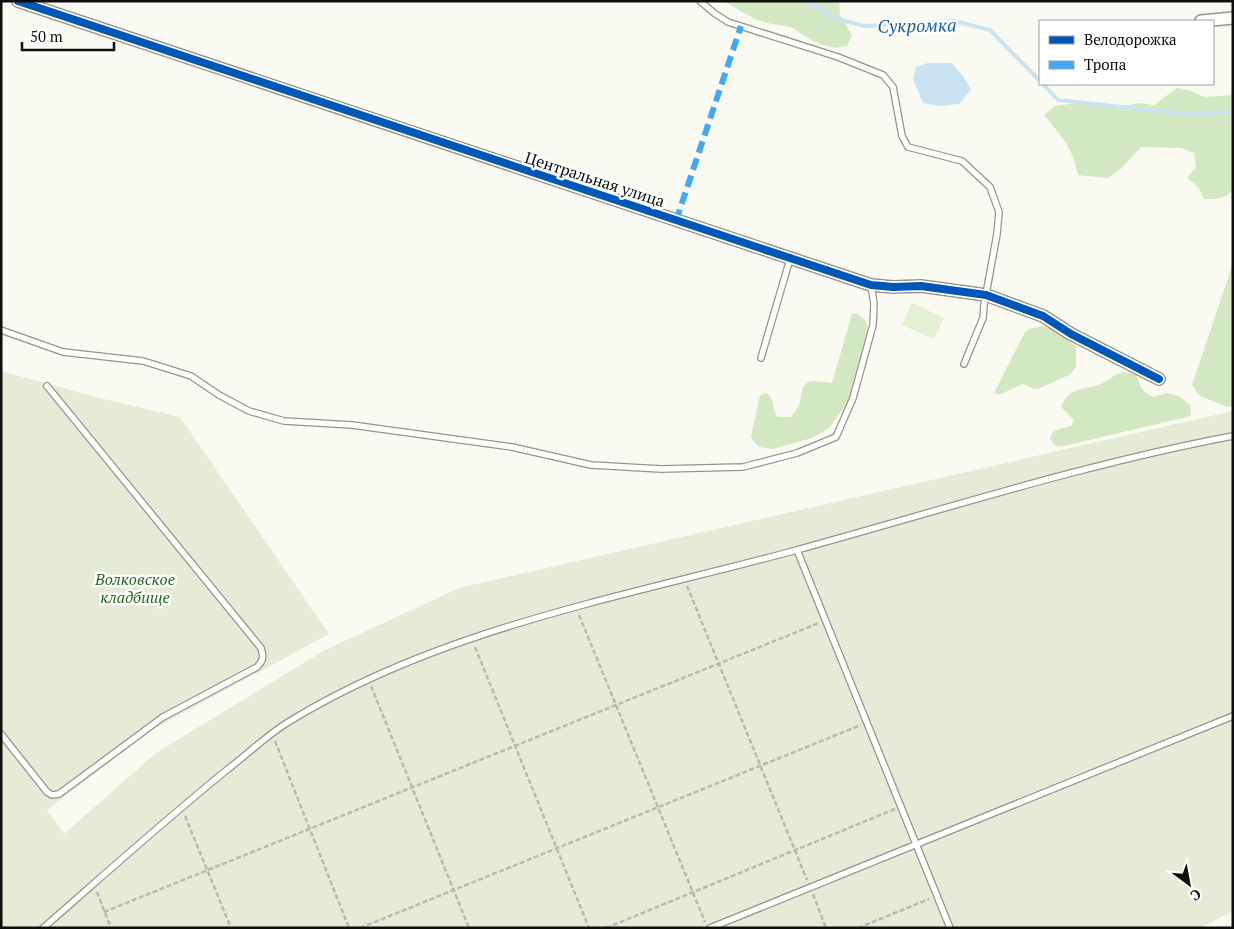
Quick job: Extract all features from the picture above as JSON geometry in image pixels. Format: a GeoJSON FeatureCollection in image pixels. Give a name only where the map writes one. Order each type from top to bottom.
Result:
{"type":"FeatureCollection","features":[{"type":"Feature","properties":{"kind":"street","name":"Центральная улица"},"geometry":{"type":"LineString","coordinates":[[18,1],[871,285],[893,287],[921,286],[986,294],[1043,316],[1071,334],[1159,379]]}},
{"type":"Feature","properties":{"kind":"street"},"geometry":{"type":"LineString","coordinates":[[1212,20],[1233,18]]}},
{"type":"Feature","properties":{"kind":"lane"},"geometry":{"type":"LineString","coordinates":[[700,1],[714,14],[728,22],[838,57],[883,75],[893,87],[902,136],[908,146],[962,161],[990,187],[999,212],[997,234],[983,318],[964,364]]}},
{"type":"Feature","properties":{"kind":"lane"},"geometry":{"type":"LineString","coordinates":[[761,358],[790,259]]}},
{"type":"Feature","properties":{"kind":"lane"},"geometry":{"type":"LineString","coordinates":[[1,330],[63,352],[143,361],[191,376],[219,395],[249,411],[284,421],[352,425],[512,447],[591,465],[661,468],[743,467],[797,453],[836,437],[853,398],[873,325],[874,304],[871,285]]}},
{"type":"Feature","properties":{"kind":"lane"},"geometry":{"type":"LineString","coordinates":[[1,734],[47,792],[52,795],[59,794],[163,716],[257,667],[264,657],[262,648],[47,386]]}},
{"type":"Feature","properties":{"kind":"lane"},"geometry":{"type":"LineString","coordinates":[[43,928],[181,808],[288,722],[368,679],[425,655],[471,638],[576,607],[797,550],[1028,484],[1233,436]]}},
{"type":"Feature","properties":{"kind":"lane"},"geometry":{"type":"LineString","coordinates":[[797,550],[950,928]]}},
{"type":"Feature","properties":{"kind":"lane"},"geometry":{"type":"LineString","coordinates":[[709,928],[1233,716]]}},
{"type":"Feature","properties":{"kind":"path"},"geometry":{"type":"LineString","coordinates":[[685,580],[826,928]]}},
{"type":"Feature","properties":{"kind":"path"},"geometry":{"type":"LineString","coordinates":[[576,607],[709,928]]}},
{"type":"Feature","properties":{"kind":"path"},"geometry":{"type":"LineString","coordinates":[[104,912],[825,621]]}},
{"type":"Feature","properties":{"kind":"path"},"geometry":{"type":"LineString","coordinates":[[471,638],[589,928]]}},
{"type":"Feature","properties":{"kind":"path"},"geometry":{"type":"LineString","coordinates":[[368,679],[470,928]]}},
{"type":"Feature","properties":{"kind":"path"},"geometry":{"type":"LineString","coordinates":[[360,928],[867,723]]}},
{"type":"Feature","properties":{"kind":"path"},"geometry":{"type":"LineString","coordinates":[[272,735],[349,928]]}},
{"type":"Feature","properties":{"kind":"path"},"geometry":{"type":"LineString","coordinates":[[606,928],[901,807]]}},
{"type":"Feature","properties":{"kind":"path"},"geometry":{"type":"LineString","coordinates":[[181,808],[231,928]]}},
{"type":"Feature","properties":{"kind":"path"},"geometry":{"type":"LineString","coordinates":[[93,884],[111,928]]}},
{"type":"Feature","properties":{"kind":"path"},"geometry":{"type":"LineString","coordinates":[[858,928],[937,896]]}},
{"type":"Feature","properties":{"kind":"green space"},"geometry":{"type":"Polygon","coordinates":[[[723,1],[839,1],[840,15],[852,35],[847,46],[836,48],[823,45],[811,40],[791,27],[755,19],[723,1]]]}},
{"type":"Feature","properties":{"kind":"green space"},"geometry":{"type":"Polygon","coordinates":[[[1177,88],[1191,91],[1204,97],[1233,95],[1233,188],[1225,196],[1204,199],[1198,187],[1187,178],[1196,167],[1194,153],[1181,148],[1141,147],[1122,168],[1108,178],[1078,175],[1070,149],[1044,115],[1055,106],[1083,102],[1125,106],[1140,103],[1154,105],[1177,88]]]}},
{"type":"Feature","properties":{"kind":"green space"},"geometry":{"type":"Polygon","coordinates":[[[1233,263],[1233,406],[1228,407],[1200,396],[1192,385],[1233,263]]]}},
{"type":"Feature","properties":{"kind":"green space"},"geometry":{"type":"Polygon","coordinates":[[[912,303],[944,318],[934,339],[902,325],[912,303]]]}},
{"type":"Feature","properties":{"kind":"green space"},"geometry":{"type":"Polygon","coordinates":[[[857,313],[866,321],[868,328],[848,402],[829,428],[812,438],[773,449],[759,447],[751,436],[760,396],[765,393],[771,397],[778,417],[791,417],[799,406],[803,387],[808,382],[832,383],[852,314],[857,313]]]}},
{"type":"Feature","properties":{"kind":"green space"},"geometry":{"type":"Polygon","coordinates":[[[1042,326],[1054,330],[1076,346],[1076,366],[1073,371],[1069,375],[1040,388],[1034,389],[1023,384],[1001,394],[994,393],[1024,334],[1029,329],[1042,326]]]}},
{"type":"Feature","properties":{"kind":"green space","name":"Волковское кладбище"},"geometry":{"type":"Polygon","coordinates":[[[1,371],[96,397],[180,417],[329,634],[152,730],[47,810],[64,834],[156,753],[323,651],[459,588],[1233,411],[1233,911],[1200,928],[1,928],[1,371]]]}},
{"type":"Feature","properties":{"kind":"green space"},"geometry":{"type":"Polygon","coordinates":[[[1122,372],[1136,374],[1142,388],[1154,397],[1166,393],[1179,396],[1190,405],[1191,416],[1064,446],[1054,444],[1050,438],[1053,432],[1071,426],[1074,420],[1061,407],[1068,396],[1077,390],[1101,384],[1122,372]]]}},
{"type":"Feature","properties":{"kind":"water"},"geometry":{"type":"Polygon","coordinates":[[[928,63],[952,63],[964,77],[971,90],[959,104],[939,106],[923,103],[913,79],[916,67],[928,63]]]}},
{"type":"Feature","properties":{"kind":"waterway","name":"Сукромка"},"geometry":{"type":"LineString","coordinates":[[807,1],[834,18],[864,26],[954,21],[990,30],[1039,80]]}},
{"type":"Feature","properties":{"kind":"waterway","name":"Сукромка"},"geometry":{"type":"LineString","coordinates":[[1044,85],[1058,100],[1187,114],[1233,112]]}},
{"type":"Feature","properties":{"kind":"marked path"},"geometry":{"type":"LineString","coordinates":[[676,221],[741,26]]}},
{"type":"Feature","properties":{"kind":"cycle path"},"geometry":{"type":"LineString","coordinates":[[18,1],[871,285],[893,287],[921,286],[986,295],[1043,316],[1071,334],[1159,379]]}}]}
